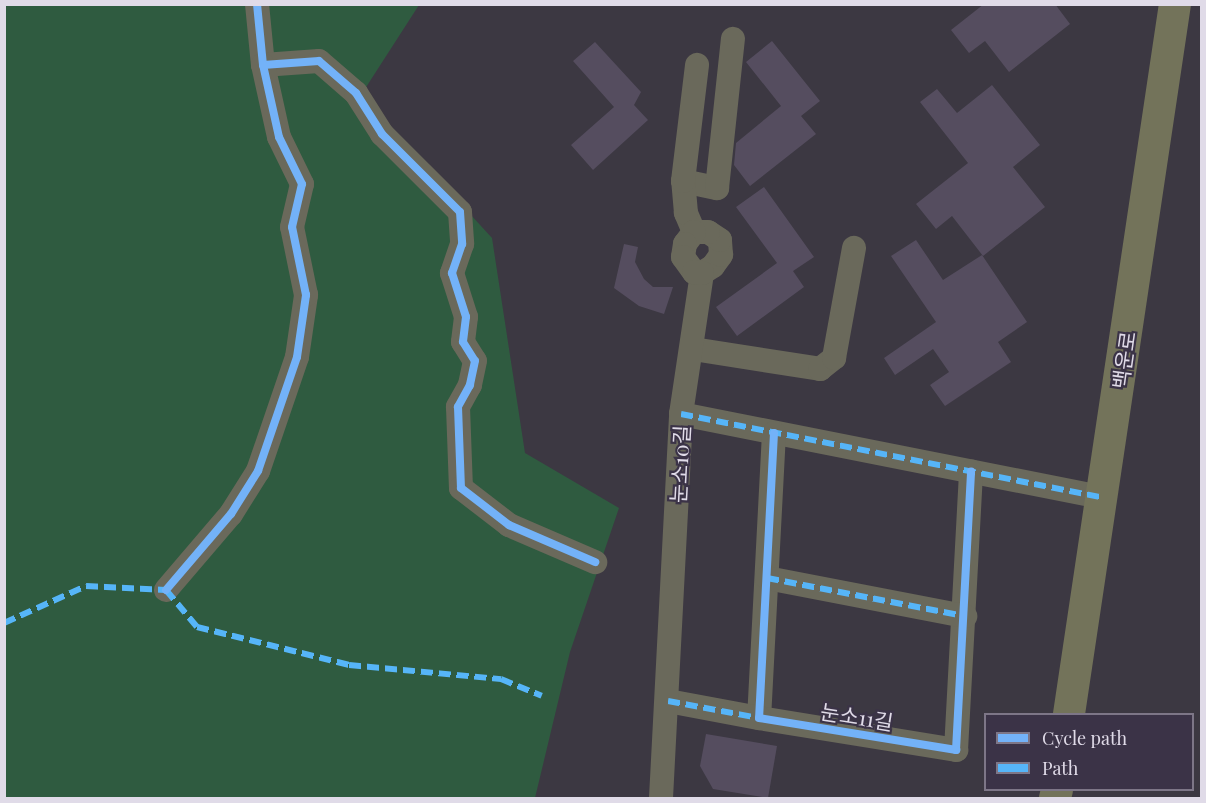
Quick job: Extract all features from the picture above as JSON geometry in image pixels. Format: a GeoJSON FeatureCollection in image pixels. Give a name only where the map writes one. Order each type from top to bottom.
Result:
{"type":"FeatureCollection","features":[{"type":"Feature","properties":{"kind":"main road","name":"백운로"},"geometry":{"type":"LineString","coordinates":[[1069,713],[1175,4]]}},
{"type":"Feature","properties":{"kind":"street"},"geometry":{"type":"LineString","coordinates":[[166,590],[231,514],[258,471],[297,357],[306,295],[292,227],[302,184],[279,136],[263,64],[257,4]]}},
{"type":"Feature","properties":{"kind":"street"},"geometry":{"type":"LineString","coordinates":[[683,181],[717,188],[733,39]]}},
{"type":"Feature","properties":{"kind":"street"},"geometry":{"type":"LineString","coordinates":[[263,64],[319,61],[356,93],[382,134],[460,212],[462,244],[452,273],[466,317],[463,342],[475,361],[470,385],[458,407],[461,488],[508,525],[595,562]]}},
{"type":"Feature","properties":{"kind":"street"},"geometry":{"type":"LineString","coordinates":[[681,414],[693,349],[702,273],[713,266],[721,255],[720,240],[708,232],[694,232],[686,213],[683,181],[697,65]]}},
{"type":"Feature","properties":{"kind":"street"},"geometry":{"type":"LineString","coordinates":[[693,349],[820,369],[834,358],[854,248]]}},
{"type":"Feature","properties":{"kind":"street","name":"눈소10길"},"geometry":{"type":"LineString","coordinates":[[661,798],[668,701],[681,414],[1102,496]]}},
{"type":"Feature","properties":{"kind":"street"},"geometry":{"type":"LineString","coordinates":[[668,701],[759,718],[774,433]]}},
{"type":"Feature","properties":{"kind":"street","name":"눈소11길"},"geometry":{"type":"LineString","coordinates":[[759,718],[956,750],[971,471]]}},
{"type":"Feature","properties":{"kind":"street"},"geometry":{"type":"LineString","coordinates":[[767,578],[965,616]]}},
{"type":"Feature","properties":{"kind":"green space"},"geometry":{"type":"Polygon","coordinates":[[[5,5],[419,5],[361,95],[492,238],[525,453],[619,508],[570,652],[535,798],[5,798],[5,5]]]}},
{"type":"Feature","properties":{"kind":"building"},"geometry":{"type":"Polygon","coordinates":[[[984,4],[1055,4],[1070,24],[1009,72],[985,41],[969,53],[951,30],[984,4]]]}},
{"type":"Feature","properties":{"kind":"building"},"geometry":{"type":"Polygon","coordinates":[[[772,41],[820,101],[801,116],[816,134],[750,186],[734,165],[736,143],[781,106],[746,62],[772,41]]]}},
{"type":"Feature","properties":{"kind":"building"},"geometry":{"type":"Polygon","coordinates":[[[595,42],[641,92],[634,105],[648,120],[593,170],[571,145],[614,107],[573,61],[595,42]]]}},
{"type":"Feature","properties":{"kind":"building"},"geometry":{"type":"Polygon","coordinates":[[[992,85],[1040,145],[1013,167],[1045,207],[983,256],[952,216],[936,229],[916,204],[968,163],[920,102],[937,89],[957,113],[992,85]]]}},
{"type":"Feature","properties":{"kind":"building"},"geometry":{"type":"Polygon","coordinates":[[[764,187],[814,257],[793,271],[804,287],[737,336],[716,307],[777,263],[736,207],[764,187]]]}},
{"type":"Feature","properties":{"kind":"building"},"geometry":{"type":"Polygon","coordinates":[[[916,240],[943,280],[982,255],[1027,322],[998,342],[1011,362],[945,406],[930,385],[949,372],[933,349],[895,375],[884,358],[936,322],[891,256],[916,240]]]}},
{"type":"Feature","properties":{"kind":"building"},"geometry":{"type":"Polygon","coordinates":[[[624,244],[638,247],[635,262],[644,279],[653,287],[673,287],[664,314],[639,306],[614,288],[624,244]]]}},
{"type":"Feature","properties":{"kind":"building"},"geometry":{"type":"Polygon","coordinates":[[[706,734],[777,746],[768,798],[713,789],[700,766],[706,734]]]}},
{"type":"Feature","properties":{"kind":"marked path"},"geometry":{"type":"LineString","coordinates":[[681,414],[1102,497]]}},
{"type":"Feature","properties":{"kind":"marked path"},"geometry":{"type":"LineString","coordinates":[[767,578],[965,616]]}},
{"type":"Feature","properties":{"kind":"marked path"},"geometry":{"type":"LineString","coordinates":[[4,623],[86,586],[166,590],[197,627],[349,665],[501,679],[542,696]]}},
{"type":"Feature","properties":{"kind":"marked path"},"geometry":{"type":"LineString","coordinates":[[668,701],[759,718]]}},
{"type":"Feature","properties":{"kind":"cycle path"},"geometry":{"type":"LineString","coordinates":[[257,4],[263,65],[319,61],[356,93],[382,134],[460,212],[462,244],[452,273],[466,317],[463,342],[475,361],[470,385],[458,407],[461,488],[509,525],[595,562]]}},
{"type":"Feature","properties":{"kind":"cycle path"},"geometry":{"type":"LineString","coordinates":[[166,590],[231,514],[258,471],[297,357],[306,295],[292,227],[302,184],[279,137],[263,65]]}},
{"type":"Feature","properties":{"kind":"cycle path"},"geometry":{"type":"LineString","coordinates":[[774,433],[759,718],[956,750],[971,471]]}}]}
